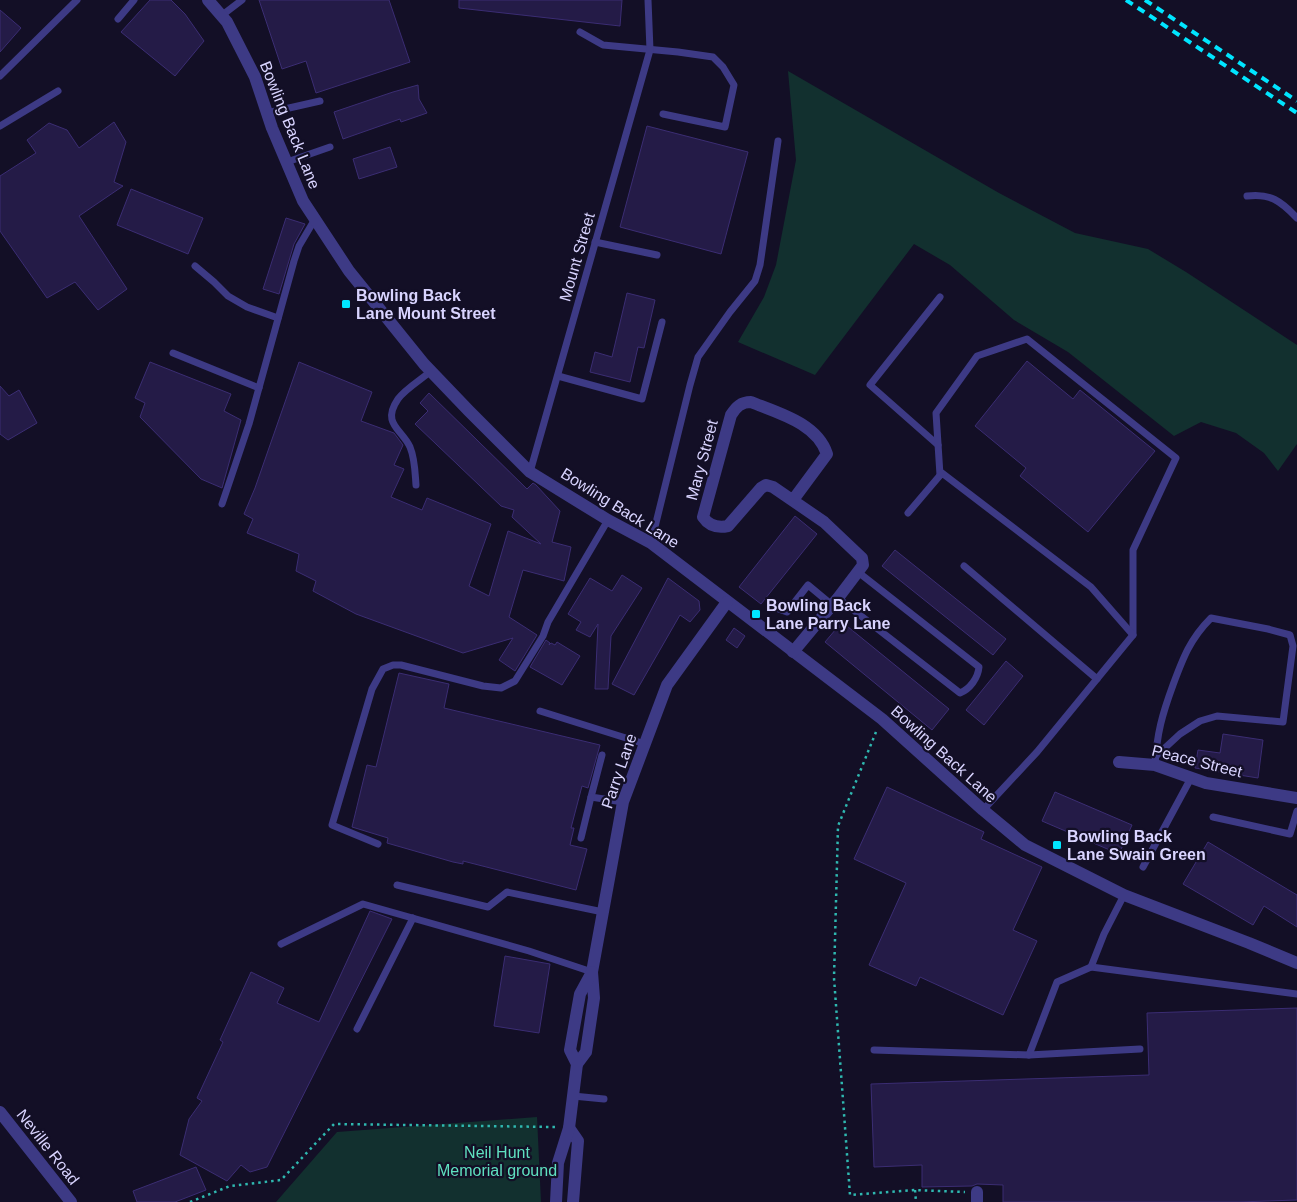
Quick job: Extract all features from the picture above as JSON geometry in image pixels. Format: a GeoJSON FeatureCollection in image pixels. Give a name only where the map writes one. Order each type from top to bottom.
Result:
{"type":"FeatureCollection","features":[{"type":"Feature","properties":{"kind":"street","name":"Bowling Back Lane"},"geometry":{"type":"LineString","coordinates":[[208,0],[227,22],[255,77],[267,113],[303,201],[349,271],[388,322],[431,371],[469,412],[530,472],[608,520],[651,543],[882,719],[983,810],[1025,844],[1124,896],[1297,963]]}},
{"type":"Feature","properties":{"kind":"street","name":"Mary Street"},"geometry":{"type":"LineString","coordinates":[[794,500],[827,454],[825,447],[820,438],[797,421],[751,402],[744,402],[735,408],[731,415],[703,517],[706,522],[720,527],[728,526],[761,488],[766,485],[773,487],[824,522],[862,558],[863,565],[858,572]]}},
{"type":"Feature","properties":{"kind":"street"},"geometry":{"type":"LineString","coordinates":[[793,652],[858,572]]}},
{"type":"Feature","properties":{"kind":"street","name":"Parry Lane"},"geometry":{"type":"LineString","coordinates":[[556,1202],[558,1163],[569,1128],[577,1064],[570,1050],[580,994],[592,972],[623,802],[667,685],[728,602]]}},
{"type":"Feature","properties":{"kind":"street","name":"Peace Street"},"geometry":{"type":"LineString","coordinates":[[1119,762],[1155,761],[1206,783],[1297,798]]}},
{"type":"Feature","properties":{"kind":"street","name":"Neville Road"},"geometry":{"type":"LineString","coordinates":[[0,1112],[71,1202]]}},
{"type":"Feature","properties":{"kind":"street","name":"Parry Lane"},"geometry":{"type":"LineString","coordinates":[[569,1128],[578,1141],[573,1202]]}},
{"type":"Feature","properties":{"kind":"lane"},"geometry":{"type":"LineString","coordinates":[[0,76],[76,0]]}},
{"type":"Feature","properties":{"kind":"lane"},"geometry":{"type":"LineString","coordinates":[[118,19],[134,0]]}},
{"type":"Feature","properties":{"kind":"lane"},"geometry":{"type":"LineString","coordinates":[[221,16],[242,0]]}},
{"type":"Feature","properties":{"kind":"lane","name":"Mount Street"},"geometry":{"type":"LineString","coordinates":[[530,472],[650,50],[648,0]]}},
{"type":"Feature","properties":{"kind":"lane"},"geometry":{"type":"LineString","coordinates":[[580,32],[602,45],[713,57],[723,67],[734,85],[725,127],[663,114]]}},
{"type":"Feature","properties":{"kind":"lane"},"geometry":{"type":"LineString","coordinates":[[0,126],[58,91]]}},
{"type":"Feature","properties":{"kind":"lane"},"geometry":{"type":"LineString","coordinates":[[267,113],[320,101]]}},
{"type":"Feature","properties":{"kind":"lane"},"geometry":{"type":"LineString","coordinates":[[651,543],[698,357],[755,281],[760,265],[778,141]]}},
{"type":"Feature","properties":{"kind":"lane"},"geometry":{"type":"LineString","coordinates":[[286,162],[330,147]]}},
{"type":"Feature","properties":{"kind":"lane"},"geometry":{"type":"LineString","coordinates":[[1247,196],[1260,194],[1278,200],[1297,218]]}},
{"type":"Feature","properties":{"kind":"lane"},"geometry":{"type":"LineString","coordinates":[[222,504],[260,388],[294,261],[299,246],[315,219]]}},
{"type":"Feature","properties":{"kind":"lane"},"geometry":{"type":"LineString","coordinates":[[596,242],[658,255]]}},
{"type":"Feature","properties":{"kind":"lane"},"geometry":{"type":"LineString","coordinates":[[195,266],[228,296],[247,307],[278,318]]}},
{"type":"Feature","properties":{"kind":"lane"},"geometry":{"type":"LineString","coordinates":[[938,445],[870,385],[940,297]]}},
{"type":"Feature","properties":{"kind":"lane"},"geometry":{"type":"LineString","coordinates":[[558,376],[642,399],[662,322]]}},
{"type":"Feature","properties":{"kind":"lane"},"geometry":{"type":"LineString","coordinates":[[908,513],[940,475],[936,413],[977,356],[1027,340],[1176,458],[1133,550],[1133,635],[1038,752],[983,810]]}},
{"type":"Feature","properties":{"kind":"lane"},"geometry":{"type":"LineString","coordinates":[[173,353],[260,388]]}},
{"type":"Feature","properties":{"kind":"lane"},"geometry":{"type":"LineString","coordinates":[[416,485],[415,466],[409,446],[394,427],[392,414],[398,398],[431,371]]}},
{"type":"Feature","properties":{"kind":"lane"},"geometry":{"type":"LineString","coordinates":[[940,475],[942,473],[1091,587],[1133,635]]}},
{"type":"Feature","properties":{"kind":"lane"},"geometry":{"type":"LineString","coordinates":[[378,844],[332,824],[372,689],[383,669],[393,665],[401,665],[483,686],[501,688],[514,681],[543,636],[548,622],[608,520]]}},
{"type":"Feature","properties":{"kind":"lane"},"geometry":{"type":"LineString","coordinates":[[964,566],[1097,679]]}},
{"type":"Feature","properties":{"kind":"lane"},"geometry":{"type":"LineString","coordinates":[[773,607],[787,612],[808,585],[835,602],[960,693],[966,691],[976,678],[979,667],[858,572]]}},
{"type":"Feature","properties":{"kind":"lane"},"geometry":{"type":"LineString","coordinates":[[1211,618],[1290,635],[1293,646],[1283,722],[1217,716],[1200,721],[1180,734],[1155,761],[1160,721],[1186,650],[1202,627],[1211,618]]}},
{"type":"Feature","properties":{"kind":"lane"},"geometry":{"type":"LineString","coordinates":[[540,711],[645,744]]}},
{"type":"Feature","properties":{"kind":"lane"},"geometry":{"type":"LineString","coordinates":[[581,838],[602,755]]}},
{"type":"Feature","properties":{"kind":"lane"},"geometry":{"type":"LineString","coordinates":[[1143,867],[1191,778]]}},
{"type":"Feature","properties":{"kind":"lane"},"geometry":{"type":"LineString","coordinates":[[591,797],[623,802]]}},
{"type":"Feature","properties":{"kind":"lane"},"geometry":{"type":"LineString","coordinates":[[1213,817],[1290,834],[1297,812]]}},
{"type":"Feature","properties":{"kind":"lane"},"geometry":{"type":"LineString","coordinates":[[397,885],[488,907],[507,892],[603,912]]}},
{"type":"Feature","properties":{"kind":"lane"},"geometry":{"type":"LineString","coordinates":[[1091,967],[1104,934],[1124,896]]}},
{"type":"Feature","properties":{"kind":"lane"},"geometry":{"type":"LineString","coordinates":[[280,944],[363,904],[529,951],[592,972]]}},
{"type":"Feature","properties":{"kind":"lane"},"geometry":{"type":"LineString","coordinates":[[357,1029],[413,918]]}},
{"type":"Feature","properties":{"kind":"lane"},"geometry":{"type":"LineString","coordinates":[[1029,1055],[1057,982],[1091,967],[1297,994]]}},
{"type":"Feature","properties":{"kind":"lane"},"geometry":{"type":"LineString","coordinates":[[874,1050],[1029,1055],[1140,1049]]}},
{"type":"Feature","properties":{"kind":"lane"},"geometry":{"type":"LineString","coordinates":[[573,1096],[604,1099]]}},
{"type":"Feature","properties":{"kind":"path"},"geometry":{"type":"LineString","coordinates":[[882,719],[870,743],[838,826],[834,988],[850,1195],[914,1190],[977,1197]]}},
{"type":"Feature","properties":{"kind":"path"},"geometry":{"type":"LineString","coordinates":[[190,1202],[230,1186],[282,1180],[334,1124],[569,1128]]}},
{"type":"Feature","properties":{"kind":"path"},"geometry":{"type":"LineString","coordinates":[[914,1190],[916,1202]]}},
{"type":"Feature","properties":{"kind":"green space"},"geometry":{"type":"Polygon","coordinates":[[[788,71],[999,193],[1075,233],[1148,249],[1297,345],[1297,444],[1278,471],[1264,453],[1236,433],[1201,422],[1174,436],[1068,352],[1014,320],[950,265],[914,244],[815,375],[738,342],[764,297],[776,265],[796,160],[788,71]]]}},
{"type":"Feature","properties":{"kind":"green space","name":"Neil Hunt Memorial ground"},"geometry":{"type":"Polygon","coordinates":[[[537,1117],[541,1202],[276,1202],[337,1132],[537,1117]]]}},
{"type":"Feature","properties":{"kind":"building"},"geometry":{"type":"Polygon","coordinates":[[[150,0],[171,0],[185,14],[204,41],[175,76],[121,32],[150,0]]]}},
{"type":"Feature","properties":{"kind":"building"},"geometry":{"type":"Polygon","coordinates":[[[259,0],[389,0],[410,62],[316,93],[306,61],[282,69],[259,0]]]}},
{"type":"Feature","properties":{"kind":"building"},"geometry":{"type":"Polygon","coordinates":[[[459,0],[622,0],[620,26],[459,8],[459,0]]]}},
{"type":"Feature","properties":{"kind":"building"},"geometry":{"type":"Polygon","coordinates":[[[0,10],[21,28],[0,52],[0,10]]]}},
{"type":"Feature","properties":{"kind":"building"},"geometry":{"type":"Polygon","coordinates":[[[418,85],[419,99],[427,113],[401,122],[400,119],[343,139],[334,112],[418,85]]]}},
{"type":"Feature","properties":{"kind":"building"},"geometry":{"type":"Polygon","coordinates":[[[114,122],[126,142],[114,182],[123,186],[79,216],[127,289],[98,310],[75,282],[47,298],[0,231],[0,176],[36,153],[27,140],[49,123],[67,130],[79,148],[114,122]]]}},
{"type":"Feature","properties":{"kind":"building"},"geometry":{"type":"Polygon","coordinates":[[[647,126],[748,152],[721,254],[620,227],[647,126]]]}},
{"type":"Feature","properties":{"kind":"building"},"geometry":{"type":"Polygon","coordinates":[[[390,147],[397,167],[359,179],[353,159],[390,147]]]}},
{"type":"Feature","properties":{"kind":"building"},"geometry":{"type":"Polygon","coordinates":[[[131,189],[203,218],[188,254],[117,225],[131,189]]]}},
{"type":"Feature","properties":{"kind":"building"},"geometry":{"type":"Polygon","coordinates":[[[286,218],[305,224],[294,244],[279,294],[263,289],[286,218]]]}},
{"type":"Feature","properties":{"kind":"building"},"geometry":{"type":"Polygon","coordinates":[[[627,293],[655,300],[644,348],[638,347],[630,382],[590,372],[595,352],[612,357],[627,293]]]}},
{"type":"Feature","properties":{"kind":"building"},"geometry":{"type":"Polygon","coordinates":[[[1027,361],[1073,399],[1080,390],[1155,451],[1088,532],[1020,476],[1026,468],[975,426],[1027,361]]]}},
{"type":"Feature","properties":{"kind":"building"},"geometry":{"type":"Polygon","coordinates":[[[150,362],[231,394],[224,411],[241,420],[222,488],[201,479],[140,417],[145,403],[135,398],[150,362]]]}},
{"type":"Feature","properties":{"kind":"building"},"geometry":{"type":"Polygon","coordinates":[[[299,362],[372,392],[361,421],[394,433],[403,445],[394,465],[404,469],[391,497],[422,510],[427,498],[491,524],[469,586],[489,596],[508,531],[541,544],[512,517],[514,510],[501,506],[415,424],[428,411],[420,403],[429,393],[527,489],[533,483],[536,485],[560,511],[552,542],[571,547],[564,581],[523,570],[509,617],[537,635],[515,671],[499,660],[513,638],[463,653],[356,614],[313,591],[316,581],[296,571],[299,554],[247,533],[253,519],[244,514],[299,362]]]}},
{"type":"Feature","properties":{"kind":"building"},"geometry":{"type":"Polygon","coordinates":[[[0,386],[9,396],[19,390],[37,423],[8,440],[0,434],[0,386]]]}},
{"type":"Feature","properties":{"kind":"building"},"geometry":{"type":"Polygon","coordinates":[[[795,516],[817,534],[761,604],[739,587],[795,516]]]}},
{"type":"Feature","properties":{"kind":"building"},"geometry":{"type":"Polygon","coordinates":[[[895,550],[1006,639],[993,655],[882,566],[895,550]]]}},
{"type":"Feature","properties":{"kind":"building"},"geometry":{"type":"Polygon","coordinates":[[[622,575],[642,588],[611,636],[608,689],[595,689],[598,624],[590,637],[576,630],[581,622],[568,614],[590,578],[612,591],[622,575]]]}},
{"type":"Feature","properties":{"kind":"building"},"geometry":{"type":"Polygon","coordinates":[[[668,578],[699,601],[700,610],[690,622],[680,615],[634,695],[612,684],[668,578]]]}},
{"type":"Feature","properties":{"kind":"building"},"geometry":{"type":"Polygon","coordinates":[[[842,622],[949,709],[932,730],[825,642],[842,622]]]}},
{"type":"Feature","properties":{"kind":"building"},"geometry":{"type":"Polygon","coordinates":[[[734,628],[745,636],[737,648],[726,640],[734,628]]]}},
{"type":"Feature","properties":{"kind":"building"},"geometry":{"type":"Polygon","coordinates":[[[546,640],[550,643],[549,645],[551,643],[555,645],[557,642],[580,656],[562,685],[530,667],[546,640]]]}},
{"type":"Feature","properties":{"kind":"building"},"geometry":{"type":"Polygon","coordinates":[[[1006,661],[1023,676],[984,725],[966,710],[1006,661]]]}},
{"type":"Feature","properties":{"kind":"building"},"geometry":{"type":"Polygon","coordinates":[[[399,673],[449,684],[444,708],[600,745],[588,788],[582,786],[571,828],[574,828],[570,845],[587,849],[576,890],[463,861],[463,864],[453,862],[387,843],[388,838],[352,827],[367,765],[376,767],[399,673]]]}},
{"type":"Feature","properties":{"kind":"building"},"geometry":{"type":"Polygon","coordinates":[[[1223,734],[1263,740],[1258,778],[1195,768],[1198,750],[1220,753],[1223,734]]]}},
{"type":"Feature","properties":{"kind":"building"},"geometry":{"type":"Polygon","coordinates":[[[887,787],[984,832],[981,839],[1042,867],[1013,930],[1037,941],[1003,1015],[920,977],[916,986],[869,965],[906,883],[854,859],[887,787]]]}},
{"type":"Feature","properties":{"kind":"building"},"geometry":{"type":"Polygon","coordinates":[[[1055,792],[1132,825],[1119,854],[1042,821],[1055,792]]]}},
{"type":"Feature","properties":{"kind":"building"},"geometry":{"type":"Polygon","coordinates":[[[1208,842],[1297,895],[1297,927],[1264,906],[1253,925],[1183,884],[1208,842]]]}},
{"type":"Feature","properties":{"kind":"building"},"geometry":{"type":"Polygon","coordinates":[[[370,911],[392,919],[267,1167],[250,1172],[241,1165],[227,1181],[180,1155],[189,1119],[202,1101],[197,1098],[223,1042],[220,1040],[251,972],[284,988],[277,1003],[319,1022],[370,911]]]}},
{"type":"Feature","properties":{"kind":"building"},"geometry":{"type":"Polygon","coordinates":[[[505,956],[550,964],[539,1033],[494,1026],[505,956]]]}},
{"type":"Feature","properties":{"kind":"building"},"geometry":{"type":"Polygon","coordinates":[[[1297,1008],[1297,1200],[1238,1202],[1003,1202],[1003,1185],[977,1184],[972,1186],[922,1187],[922,1165],[874,1167],[871,1084],[1149,1075],[1147,1013],[1297,1008]]]}},
{"type":"Feature","properties":{"kind":"building"},"geometry":{"type":"Polygon","coordinates":[[[196,1167],[206,1190],[175,1202],[137,1202],[133,1191],[196,1167]]]}},
{"type":"Feature","properties":{"kind":"railway"},"geometry":{"type":"LineString","coordinates":[[1126,0],[1297,113]]}},
{"type":"Feature","properties":{"kind":"railway"},"geometry":{"type":"LineString","coordinates":[[1145,0],[1297,101]]}},
{"type":"Feature","properties":{"kind":"place","name":"Bowling Back Lane Mount Street"},"geometry":{"type":"Point","coordinates":[346,304]}},
{"type":"Feature","properties":{"kind":"place","name":"Bowling Back Lane Parry Lane"},"geometry":{"type":"Point","coordinates":[756,614]}},
{"type":"Feature","properties":{"kind":"place","name":"Bowling Back Lane Swain Green"},"geometry":{"type":"Point","coordinates":[1057,845]}}]}
